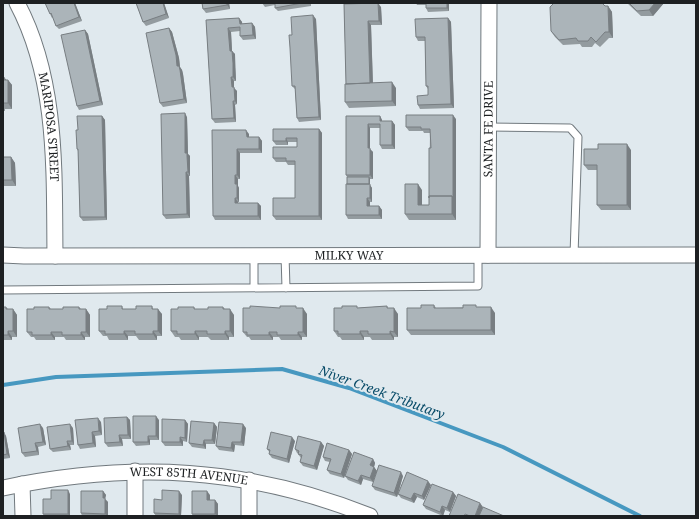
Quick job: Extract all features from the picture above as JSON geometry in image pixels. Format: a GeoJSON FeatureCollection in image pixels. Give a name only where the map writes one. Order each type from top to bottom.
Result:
{"type":"FeatureCollection","features":[{"type":"Feature","properties":{"kind":"street","name":"MARIPOSA STREET"},"geometry":{"type":"LineString","coordinates":[[18,3],[38,56],[51,126],[54,151],[54,256]]}},
{"type":"Feature","properties":{"kind":"street","name":"SANTA FE DRIVE"},"geometry":{"type":"LineString","coordinates":[[483,255],[488,127],[488,3]]}},
{"type":"Feature","properties":{"kind":"street","name":"MILKY WAY"},"geometry":{"type":"LineString","coordinates":[[3,255],[696,255]]}},
{"type":"Feature","properties":{"kind":"street","name":"WEST 85TH AVENUE"},"geometry":{"type":"LineString","coordinates":[[3,488],[58,478],[103,473],[135,471],[194,473],[249,480],[304,494],[363,515]]}},
{"type":"Feature","properties":{"kind":"street"},"geometry":{"type":"LineString","coordinates":[[135,471],[136,516]]}},
{"type":"Feature","properties":{"kind":"street"},"geometry":{"type":"LineString","coordinates":[[248,516],[249,480]]}},
{"type":"Feature","properties":{"kind":"street"},"geometry":{"type":"LineString","coordinates":[[22,484],[23,516]]}},
{"type":"Feature","properties":{"kind":"lane"},"geometry":{"type":"LineString","coordinates":[[488,127],[570,128],[578,137],[574,255]]}},
{"type":"Feature","properties":{"kind":"lane"},"geometry":{"type":"LineString","coordinates":[[254,255],[254,288]]}},
{"type":"Feature","properties":{"kind":"lane"},"geometry":{"type":"LineString","coordinates":[[285,255],[286,288]]}},
{"type":"Feature","properties":{"kind":"lane"},"geometry":{"type":"LineString","coordinates":[[3,290],[478,286],[483,255]]}},
{"type":"Feature","properties":{"kind":"building"},"geometry":{"type":"Polygon","coordinates":[[[45,3],[74,3],[79,17],[56,26],[45,3]]]}},
{"type":"Feature","properties":{"kind":"building"},"geometry":{"type":"Polygon","coordinates":[[[136,3],[163,3],[166,14],[143,22],[136,3]]]}},
{"type":"Feature","properties":{"kind":"building"},"geometry":{"type":"Polygon","coordinates":[[[202,3],[227,3],[227,5],[203,9],[202,3]]]}},
{"type":"Feature","properties":{"kind":"building"},"geometry":{"type":"Polygon","coordinates":[[[275,3],[302,3],[275,8],[275,3]]]}},
{"type":"Feature","properties":{"kind":"building"},"geometry":{"type":"Polygon","coordinates":[[[378,3],[379,21],[368,21],[370,83],[346,84],[344,4],[378,3]]]}},
{"type":"Feature","properties":{"kind":"building"},"geometry":{"type":"Polygon","coordinates":[[[426,3],[447,3],[447,8],[426,8],[426,3]]]}},
{"type":"Feature","properties":{"kind":"building"},"geometry":{"type":"Polygon","coordinates":[[[554,3],[602,3],[605,6],[608,6],[609,32],[605,32],[596,42],[591,37],[588,41],[578,41],[576,38],[559,40],[551,31],[550,7],[554,3]]]}},
{"type":"Feature","properties":{"kind":"building"},"geometry":{"type":"Polygon","coordinates":[[[629,3],[655,3],[649,10],[637,11],[629,3]]]}},
{"type":"Feature","properties":{"kind":"building"},"geometry":{"type":"Polygon","coordinates":[[[313,15],[319,117],[297,118],[295,86],[292,86],[289,35],[292,35],[291,17],[313,15]]]}},
{"type":"Feature","properties":{"kind":"building"},"geometry":{"type":"Polygon","coordinates":[[[239,18],[240,24],[252,23],[253,35],[240,36],[240,27],[228,28],[230,51],[232,51],[233,63],[233,77],[231,77],[232,87],[234,87],[234,118],[212,119],[206,20],[239,18]]]}},
{"type":"Feature","properties":{"kind":"building"},"geometry":{"type":"Polygon","coordinates":[[[448,18],[451,104],[418,105],[417,96],[428,95],[428,86],[426,86],[425,37],[416,37],[415,19],[448,18]]]}},
{"type":"Feature","properties":{"kind":"building"},"geometry":{"type":"Polygon","coordinates":[[[169,28],[176,55],[177,66],[179,66],[180,70],[184,99],[160,103],[146,33],[169,28]]]}},
{"type":"Feature","properties":{"kind":"building"},"geometry":{"type":"Polygon","coordinates":[[[85,30],[100,101],[77,106],[61,35],[85,30]]]}},
{"type":"Feature","properties":{"kind":"building"},"geometry":{"type":"Polygon","coordinates":[[[3,77],[4,80],[8,80],[8,103],[3,103],[3,77]]]}},
{"type":"Feature","properties":{"kind":"building"},"geometry":{"type":"Polygon","coordinates":[[[392,82],[392,101],[345,102],[345,84],[392,82]]]}},
{"type":"Feature","properties":{"kind":"building"},"geometry":{"type":"Polygon","coordinates":[[[185,113],[185,153],[187,153],[188,172],[186,172],[187,214],[163,215],[161,114],[185,113]]]}},
{"type":"Feature","properties":{"kind":"building"},"geometry":{"type":"Polygon","coordinates":[[[406,115],[453,115],[453,198],[452,196],[429,196],[429,148],[431,148],[430,129],[421,129],[421,127],[406,127],[406,115]]]}},
{"type":"Feature","properties":{"kind":"building"},"geometry":{"type":"Polygon","coordinates":[[[77,116],[102,116],[105,217],[80,217],[76,130],[78,130],[77,116]]]}},
{"type":"Feature","properties":{"kind":"building"},"geometry":{"type":"Polygon","coordinates":[[[346,116],[380,116],[380,121],[392,121],[392,145],[380,145],[380,124],[368,124],[370,175],[346,175],[346,116]]]}},
{"type":"Feature","properties":{"kind":"building"},"geometry":{"type":"Polygon","coordinates":[[[273,129],[319,129],[319,216],[273,216],[273,198],[295,198],[295,161],[286,161],[286,158],[273,158],[273,147],[297,147],[297,138],[286,138],[286,141],[273,141],[273,129]]]}},
{"type":"Feature","properties":{"kind":"building"},"geometry":{"type":"Polygon","coordinates":[[[212,130],[246,130],[247,137],[259,137],[259,149],[237,149],[237,175],[235,175],[235,184],[237,184],[237,198],[235,198],[235,203],[258,203],[258,216],[213,216],[212,130]]]}},
{"type":"Feature","properties":{"kind":"building"},"geometry":{"type":"Polygon","coordinates":[[[598,144],[627,144],[627,205],[597,205],[597,165],[584,165],[584,149],[598,149],[598,144]]]}},
{"type":"Feature","properties":{"kind":"building"},"geometry":{"type":"Polygon","coordinates":[[[3,157],[11,157],[12,180],[3,180],[3,157]]]}},
{"type":"Feature","properties":{"kind":"building"},"geometry":{"type":"Polygon","coordinates":[[[347,177],[369,177],[369,184],[347,184],[347,177]]]}},
{"type":"Feature","properties":{"kind":"building"},"geometry":{"type":"Polygon","coordinates":[[[346,184],[370,184],[370,198],[367,198],[367,206],[379,206],[379,215],[346,215],[346,184]]]}},
{"type":"Feature","properties":{"kind":"building"},"geometry":{"type":"Polygon","coordinates":[[[405,184],[418,184],[418,205],[429,205],[429,196],[452,196],[452,214],[405,214],[405,184]]]}},
{"type":"Feature","properties":{"kind":"building"},"geometry":{"type":"Polygon","coordinates":[[[421,305],[434,305],[434,308],[463,308],[463,305],[491,307],[491,330],[407,330],[407,308],[421,308],[421,305]]]}},
{"type":"Feature","properties":{"kind":"building"},"geometry":{"type":"Polygon","coordinates":[[[107,306],[122,306],[122,309],[136,309],[136,306],[152,306],[152,309],[158,309],[158,331],[153,331],[153,334],[135,334],[135,331],[124,331],[124,334],[105,334],[105,331],[99,331],[99,309],[107,309],[107,306]]]}},
{"type":"Feature","properties":{"kind":"building"},"geometry":{"type":"Polygon","coordinates":[[[250,306],[280,308],[280,306],[296,306],[296,308],[303,308],[303,332],[298,332],[298,335],[277,335],[277,332],[269,332],[269,335],[247,335],[247,332],[243,332],[243,308],[250,308],[250,306]]]}},
{"type":"Feature","properties":{"kind":"building"},"geometry":{"type":"Polygon","coordinates":[[[342,306],[357,306],[357,308],[387,306],[387,308],[394,308],[394,332],[390,331],[390,334],[368,334],[368,331],[360,331],[360,334],[338,334],[338,331],[334,331],[334,308],[342,308],[342,306]]]}},
{"type":"Feature","properties":{"kind":"building"},"geometry":{"type":"Polygon","coordinates":[[[3,307],[6,307],[6,309],[13,309],[13,331],[8,331],[8,335],[3,335],[3,307]]]}},
{"type":"Feature","properties":{"kind":"building"},"geometry":{"type":"Polygon","coordinates":[[[34,307],[63,309],[63,307],[79,307],[79,309],[86,309],[86,332],[81,332],[81,335],[62,335],[62,332],[51,332],[51,335],[32,335],[32,332],[27,332],[27,309],[34,309],[34,307]]]}},
{"type":"Feature","properties":{"kind":"building"},"geometry":{"type":"Polygon","coordinates":[[[178,307],[208,309],[208,307],[223,307],[223,309],[230,309],[230,331],[225,331],[225,334],[207,334],[207,331],[195,331],[195,334],[177,334],[177,331],[171,331],[171,309],[178,309],[178,307]]]}},
{"type":"Feature","properties":{"kind":"building"},"geometry":{"type":"Polygon","coordinates":[[[133,416],[156,416],[156,436],[148,436],[148,442],[133,442],[133,416]]]}},
{"type":"Feature","properties":{"kind":"building"},"geometry":{"type":"Polygon","coordinates":[[[127,417],[128,435],[119,435],[120,442],[105,443],[104,418],[127,417]]]}},
{"type":"Feature","properties":{"kind":"building"},"geometry":{"type":"Polygon","coordinates":[[[98,418],[99,431],[92,432],[93,443],[78,445],[75,420],[98,418]]]}},
{"type":"Feature","properties":{"kind":"building"},"geometry":{"type":"Polygon","coordinates":[[[162,419],[185,420],[185,438],[180,437],[180,442],[162,442],[162,419]]]}},
{"type":"Feature","properties":{"kind":"building"},"geometry":{"type":"Polygon","coordinates":[[[191,421],[214,423],[212,440],[204,440],[203,445],[189,443],[191,421]]]}},
{"type":"Feature","properties":{"kind":"building"},"geometry":{"type":"Polygon","coordinates":[[[219,422],[243,424],[241,442],[232,442],[231,448],[216,446],[219,422]]]}},
{"type":"Feature","properties":{"kind":"building"},"geometry":{"type":"Polygon","coordinates":[[[40,424],[43,442],[35,443],[37,451],[22,453],[18,428],[40,424]]]}},
{"type":"Feature","properties":{"kind":"building"},"geometry":{"type":"Polygon","coordinates":[[[70,424],[72,441],[67,441],[68,446],[50,449],[47,427],[70,424]]]}},
{"type":"Feature","properties":{"kind":"building"},"geometry":{"type":"Polygon","coordinates":[[[3,432],[7,454],[3,455],[3,432]]]}},
{"type":"Feature","properties":{"kind":"building"},"geometry":{"type":"Polygon","coordinates":[[[271,432],[292,437],[287,459],[269,454],[270,450],[267,449],[271,432]]]}},
{"type":"Feature","properties":{"kind":"building"},"geometry":{"type":"Polygon","coordinates":[[[298,436],[321,442],[314,466],[300,462],[302,455],[298,454],[299,451],[295,449],[298,436]]]}},
{"type":"Feature","properties":{"kind":"building"},"geometry":{"type":"Polygon","coordinates":[[[327,443],[349,450],[341,474],[327,470],[331,459],[323,457],[327,443]]]}},
{"type":"Feature","properties":{"kind":"building"},"geometry":{"type":"Polygon","coordinates":[[[354,452],[373,459],[370,465],[374,467],[370,478],[361,475],[358,481],[345,476],[354,452]]]}},
{"type":"Feature","properties":{"kind":"building"},"geometry":{"type":"Polygon","coordinates":[[[379,465],[401,472],[394,493],[372,486],[379,465]]]}},
{"type":"Feature","properties":{"kind":"building"},"geometry":{"type":"Polygon","coordinates":[[[407,472],[428,481],[422,496],[414,493],[411,499],[398,494],[407,472]]]}},
{"type":"Feature","properties":{"kind":"building"},"geometry":{"type":"Polygon","coordinates":[[[432,484],[453,492],[447,508],[442,506],[440,512],[423,505],[432,484]]]}},
{"type":"Feature","properties":{"kind":"building"},"geometry":{"type":"Polygon","coordinates":[[[51,490],[68,490],[68,514],[43,514],[43,499],[51,499],[51,490]]]}},
{"type":"Feature","properties":{"kind":"building"},"geometry":{"type":"Polygon","coordinates":[[[162,490],[179,491],[179,514],[154,513],[154,499],[162,500],[162,490]]]}},
{"type":"Feature","properties":{"kind":"building"},"geometry":{"type":"Polygon","coordinates":[[[81,491],[103,491],[103,498],[105,498],[105,514],[81,513],[81,491]]]}},
{"type":"Feature","properties":{"kind":"building"},"geometry":{"type":"Polygon","coordinates":[[[192,491],[207,491],[207,500],[215,500],[215,514],[192,514],[192,491]]]}},
{"type":"Feature","properties":{"kind":"building"},"geometry":{"type":"Polygon","coordinates":[[[458,494],[480,503],[475,516],[465,514],[464,516],[449,516],[458,494]]]}},
{"type":"Feature","properties":{"kind":"building"},"geometry":{"type":"Polygon","coordinates":[[[483,507],[504,516],[479,516],[483,507]]]}},
{"type":"Feature","properties":{"kind":"waterway","name":"Niver Creek Tributary"},"geometry":{"type":"LineString","coordinates":[[3,385],[56,377],[282,369],[349,388],[503,447],[640,516]]}}]}
